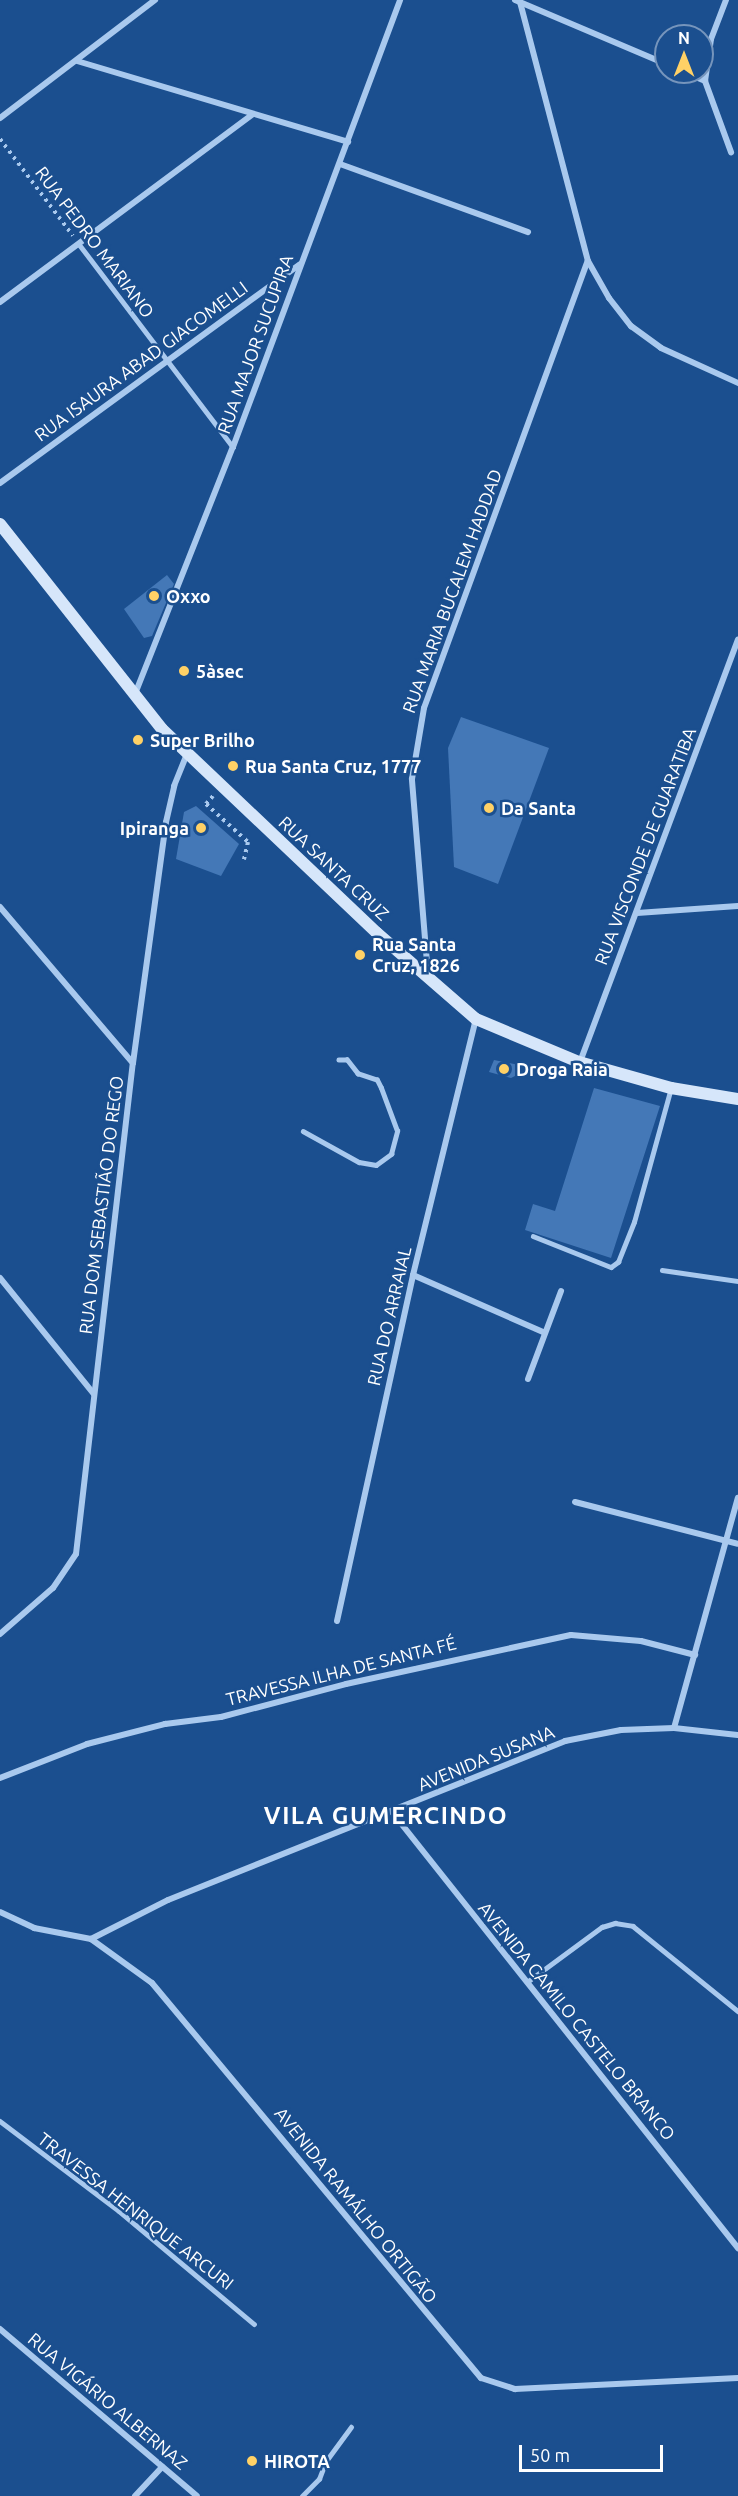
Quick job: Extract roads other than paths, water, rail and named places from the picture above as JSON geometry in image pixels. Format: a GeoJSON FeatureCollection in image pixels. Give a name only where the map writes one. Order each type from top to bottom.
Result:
{"type":"FeatureCollection","features":[{"type":"Feature","properties":{"kind":"main road","name":"RUA SANTA CRUZ"},"geometry":{"type":"LineString","coordinates":[[0,524],[134,696],[187,754],[429,979],[476,1019],[579,1062],[671,1088],[738,1099]]}},
{"type":"Feature","properties":{"kind":"street"},"geometry":{"type":"LineString","coordinates":[[0,118],[155,0]]}},
{"type":"Feature","properties":{"kind":"street","name":"RUA MAJOR SUCUPIRA"},"geometry":{"type":"LineString","coordinates":[[134,696],[233,447],[400,0]]}},
{"type":"Feature","properties":{"kind":"street"},"geometry":{"type":"LineString","coordinates":[[714,31],[726,0]]}},
{"type":"Feature","properties":{"kind":"street"},"geometry":{"type":"LineString","coordinates":[[518,1],[654,59]]}},
{"type":"Feature","properties":{"kind":"street"},"geometry":{"type":"LineString","coordinates":[[518,1],[588,261],[609,298],[631,326],[661,348],[738,383]]}},
{"type":"Feature","properties":{"kind":"street"},"geometry":{"type":"LineString","coordinates":[[77,61],[348,142]]}},
{"type":"Feature","properties":{"kind":"street"},"geometry":{"type":"LineString","coordinates":[[706,84],[731,152]]}},
{"type":"Feature","properties":{"kind":"street"},"geometry":{"type":"LineString","coordinates":[[0,302],[253,114]]}},
{"type":"Feature","properties":{"kind":"street"},"geometry":{"type":"LineString","coordinates":[[340,164],[528,232]]}},
{"type":"Feature","properties":{"kind":"street","name":"RUA MARIA BUCALEM HADDAD"},"geometry":{"type":"LineString","coordinates":[[429,979],[412,778],[424,708],[588,261]]}},
{"type":"Feature","properties":{"kind":"street","name":"RUA ISAURA ABAD GIACOMELLI"},"geometry":{"type":"LineString","coordinates":[[0,483],[300,264]]}},
{"type":"Feature","properties":{"kind":"street","name":"RUA VISCONDE DE GUARATIBA"},"geometry":{"type":"LineString","coordinates":[[579,1062],[738,640]]}},
{"type":"Feature","properties":{"kind":"street","name":"RUA DOM SEBASTIÃO DO REGO"},"geometry":{"type":"LineString","coordinates":[[0,1634],[53,1588],[76,1554],[133,1063],[169,803],[187,754]]}},
{"type":"Feature","properties":{"kind":"street"},"geometry":{"type":"LineString","coordinates":[[637,913],[738,906]]}},
{"type":"Feature","properties":{"kind":"street"},"geometry":{"type":"LineString","coordinates":[[0,907],[133,1063]]}},
{"type":"Feature","properties":{"kind":"street","name":"RUA DO ARRAIAL"},"geometry":{"type":"LineString","coordinates":[[338,1622],[413,1275],[476,1019]]}},
{"type":"Feature","properties":{"kind":"street"},"geometry":{"type":"LineString","coordinates":[[413,1275],[543,1332]]}},
{"type":"Feature","properties":{"kind":"street"},"geometry":{"type":"LineString","coordinates":[[0,1278],[94,1395]]}},
{"type":"Feature","properties":{"kind":"street"},"geometry":{"type":"LineString","coordinates":[[528,1379],[543,1332],[561,1291]]}},
{"type":"Feature","properties":{"kind":"street"},"geometry":{"type":"LineString","coordinates":[[674,1728],[738,1498]]}},
{"type":"Feature","properties":{"kind":"street"},"geometry":{"type":"LineString","coordinates":[[575,1502],[738,1544]]}},
{"type":"Feature","properties":{"kind":"street","name":"TRAVESSA ILHA DE SANTA FÉ"},"geometry":{"type":"LineString","coordinates":[[0,1778],[87,1744],[165,1724],[221,1717],[346,1684],[571,1635],[641,1641],[695,1655]]}},
{"type":"Feature","properties":{"kind":"street","name":"AVENIDA SUSANA"},"geometry":{"type":"LineString","coordinates":[[91,1939],[168,1900],[566,1741],[621,1730],[674,1728],[738,1735]]}},
{"type":"Feature","properties":{"kind":"street","name":"AVENIDA CAMILO CASTELO BRANCO"},"geometry":{"type":"LineString","coordinates":[[392,1812],[738,2248]]}},
{"type":"Feature","properties":{"kind":"street","name":"AVENIDA RAMÁLHO ORTIGÃO"},"geometry":{"type":"LineString","coordinates":[[0,1912],[34,1928],[91,1939],[152,1983],[481,2378],[515,2389],[738,2378]]}},
{"type":"Feature","properties":{"kind":"street","name":"RUA VIGÁRIO ALBERNAZ"},"geometry":{"type":"LineString","coordinates":[[0,2329],[197,2496]]}},
{"type":"Feature","properties":{"kind":"street"},"geometry":{"type":"LineString","coordinates":[[135,2496],[162,2467]]}},
{"type":"Feature","properties":{"kind":"lane","name":"RUA PEDRO MARIANO"},"geometry":{"type":"LineString","coordinates":[[79,244],[233,447]]}},
{"type":"Feature","properties":{"kind":"lane"},"geometry":{"type":"LineString","coordinates":[[303,1131],[359,1162],[376,1165],[391,1154],[397,1131],[381,1088],[376,1080],[358,1074],[347,1060],[339,1060]]}},
{"type":"Feature","properties":{"kind":"lane"},"geometry":{"type":"LineString","coordinates":[[533,1236],[611,1267],[618,1263],[634,1222],[671,1088]]}},
{"type":"Feature","properties":{"kind":"lane"},"geometry":{"type":"LineString","coordinates":[[662,1270],[738,1281]]}},
{"type":"Feature","properties":{"kind":"lane"},"geometry":{"type":"LineString","coordinates":[[527,1982],[603,1927],[615,1923],[633,1926],[738,2010]]}},
{"type":"Feature","properties":{"kind":"lane","name":"TRAVESSA HENRIQUE ARCURI"},"geometry":{"type":"LineString","coordinates":[[0,2121],[119,2211],[254,2324]]}},
{"type":"Feature","properties":{"kind":"lane"},"geometry":{"type":"LineString","coordinates":[[302,2496],[319,2479],[326,2461],[351,2427]]}},
{"type":"Feature","properties":{"kind":"place","name":"Oxxo"},"geometry":{"type":"Point","coordinates":[154,596]}},
{"type":"Feature","properties":{"kind":"place","name":"5àsec"},"geometry":{"type":"Point","coordinates":[184,671]}},
{"type":"Feature","properties":{"kind":"place","name":"Super Brilho"},"geometry":{"type":"Point","coordinates":[138,740]}},
{"type":"Feature","properties":{"kind":"place","name":"Rua Santa Cruz, 1777"},"geometry":{"type":"Point","coordinates":[233,766]}},
{"type":"Feature","properties":{"kind":"place","name":"Da Santa"},"geometry":{"type":"Point","coordinates":[489,808]}},
{"type":"Feature","properties":{"kind":"place","name":"Ipiranga"},"geometry":{"type":"Point","coordinates":[201,828]}},
{"type":"Feature","properties":{"kind":"place","name":"Rua Santa Cruz, 1826"},"geometry":{"type":"Point","coordinates":[360,955]}},
{"type":"Feature","properties":{"kind":"place","name":"Droga Raia"},"geometry":{"type":"Point","coordinates":[504,1069]}},
{"type":"Feature","properties":{"kind":"place","name":"HIROTA"},"geometry":{"type":"Point","coordinates":[252,2461]}},
{"type":"Feature","properties":{"kind":"district","name":"VILA GUMERCINDO"},"geometry":{"type":"Point","coordinates":[386,1816]}}]}
